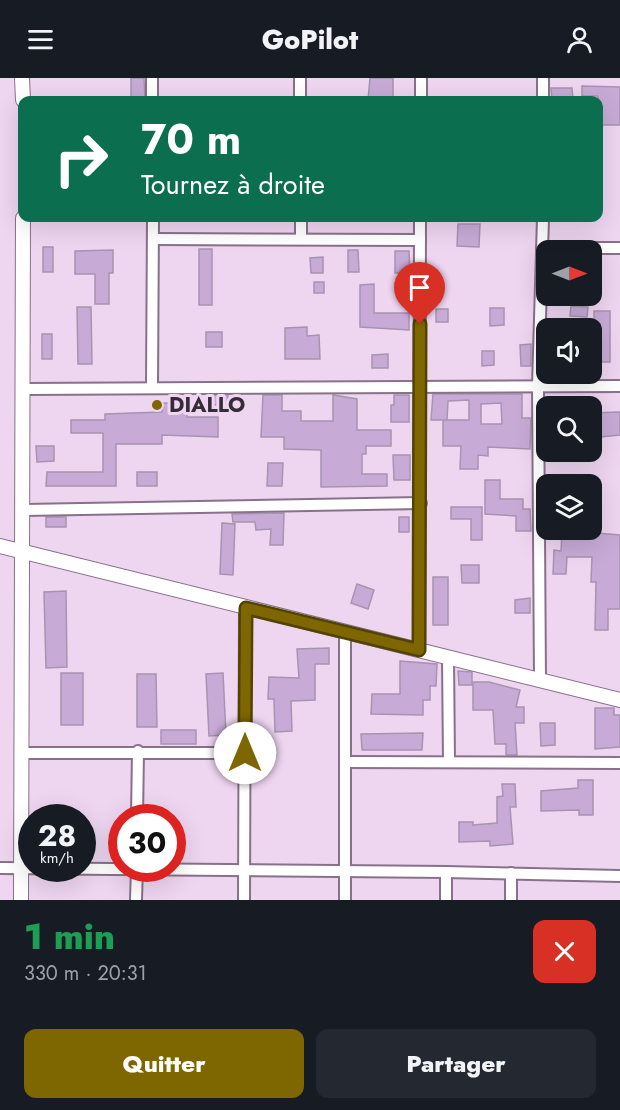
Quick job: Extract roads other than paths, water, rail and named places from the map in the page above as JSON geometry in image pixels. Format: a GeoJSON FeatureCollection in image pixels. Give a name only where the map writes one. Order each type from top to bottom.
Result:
{"type":"FeatureCollection","features":[{"type":"Feature","properties":{"kind":"street"},"geometry":{"type":"LineString","coordinates":[[22,78],[22,96]]}},
{"type":"Feature","properties":{"kind":"street"},"geometry":{"type":"LineString","coordinates":[[152,78],[152,96]]}},
{"type":"Feature","properties":{"kind":"street"},"geometry":{"type":"LineString","coordinates":[[300,78],[300,96]]}},
{"type":"Feature","properties":{"kind":"street"},"geometry":{"type":"LineString","coordinates":[[421,78],[421,96]]}},
{"type":"Feature","properties":{"kind":"street"},"geometry":{"type":"LineString","coordinates":[[543,78],[543,96]]}},
{"type":"Feature","properties":{"kind":"street"},"geometry":{"type":"LineString","coordinates":[[22,804],[22,552],[25,389],[23,222]]}},
{"type":"Feature","properties":{"kind":"street"},"geometry":{"type":"LineString","coordinates":[[152,387],[153,222]]}},
{"type":"Feature","properties":{"kind":"street"},"geometry":{"type":"LineString","coordinates":[[301,222],[301,239]]}},
{"type":"Feature","properties":{"kind":"street"},"geometry":{"type":"LineString","coordinates":[[419,650],[420,222]]}},
{"type":"Feature","properties":{"kind":"street"},"geometry":{"type":"LineString","coordinates":[[542,240],[543,222]]}},
{"type":"Feature","properties":{"kind":"street"},"geometry":{"type":"LineString","coordinates":[[154,239],[420,240]]}},
{"type":"Feature","properties":{"kind":"street"},"geometry":{"type":"LineString","coordinates":[[602,248],[620,248]]}},
{"type":"Feature","properties":{"kind":"street"},"geometry":{"type":"LineString","coordinates":[[540,306],[538,386],[540,680]]}},
{"type":"Feature","properties":{"kind":"street"},"geometry":{"type":"LineString","coordinates":[[25,389],[620,386]]}},
{"type":"Feature","properties":{"kind":"street"},"geometry":{"type":"LineString","coordinates":[[24,510],[421,503]]}},
{"type":"Feature","properties":{"kind":"street"},"geometry":{"type":"LineString","coordinates":[[0,546],[620,700]]}},
{"type":"Feature","properties":{"kind":"street"},"geometry":{"type":"LineString","coordinates":[[244,900],[246,608]]}},
{"type":"Feature","properties":{"kind":"street"},"geometry":{"type":"LineString","coordinates":[[345,633],[345,900]]}},
{"type":"Feature","properties":{"kind":"street"},"geometry":{"type":"LineString","coordinates":[[448,657],[450,762]]}},
{"type":"Feature","properties":{"kind":"street"},"geometry":{"type":"LineString","coordinates":[[23,753],[138,751],[245,753]]}},
{"type":"Feature","properties":{"kind":"street"},"geometry":{"type":"LineString","coordinates":[[137,804],[138,751]]}},
{"type":"Feature","properties":{"kind":"street"},"geometry":{"type":"LineString","coordinates":[[346,762],[620,763]]}},
{"type":"Feature","properties":{"kind":"street"},"geometry":{"type":"LineString","coordinates":[[0,868],[18,868]]}},
{"type":"Feature","properties":{"kind":"street"},"geometry":{"type":"LineString","coordinates":[[186,869],[620,876]]}},
{"type":"Feature","properties":{"kind":"street"},"geometry":{"type":"LineString","coordinates":[[446,872],[446,900]]}},
{"type":"Feature","properties":{"kind":"street"},"geometry":{"type":"LineString","coordinates":[[511,873],[511,900]]}},
{"type":"Feature","properties":{"kind":"street"},"geometry":{"type":"LineString","coordinates":[[21,882],[21,900]]}},
{"type":"Feature","properties":{"kind":"street"},"geometry":{"type":"LineString","coordinates":[[136,900],[137,882]]}},
{"type":"Feature","properties":{"kind":"place","name":"DIALLO"},"geometry":{"type":"Point","coordinates":[157,405]}}]}
